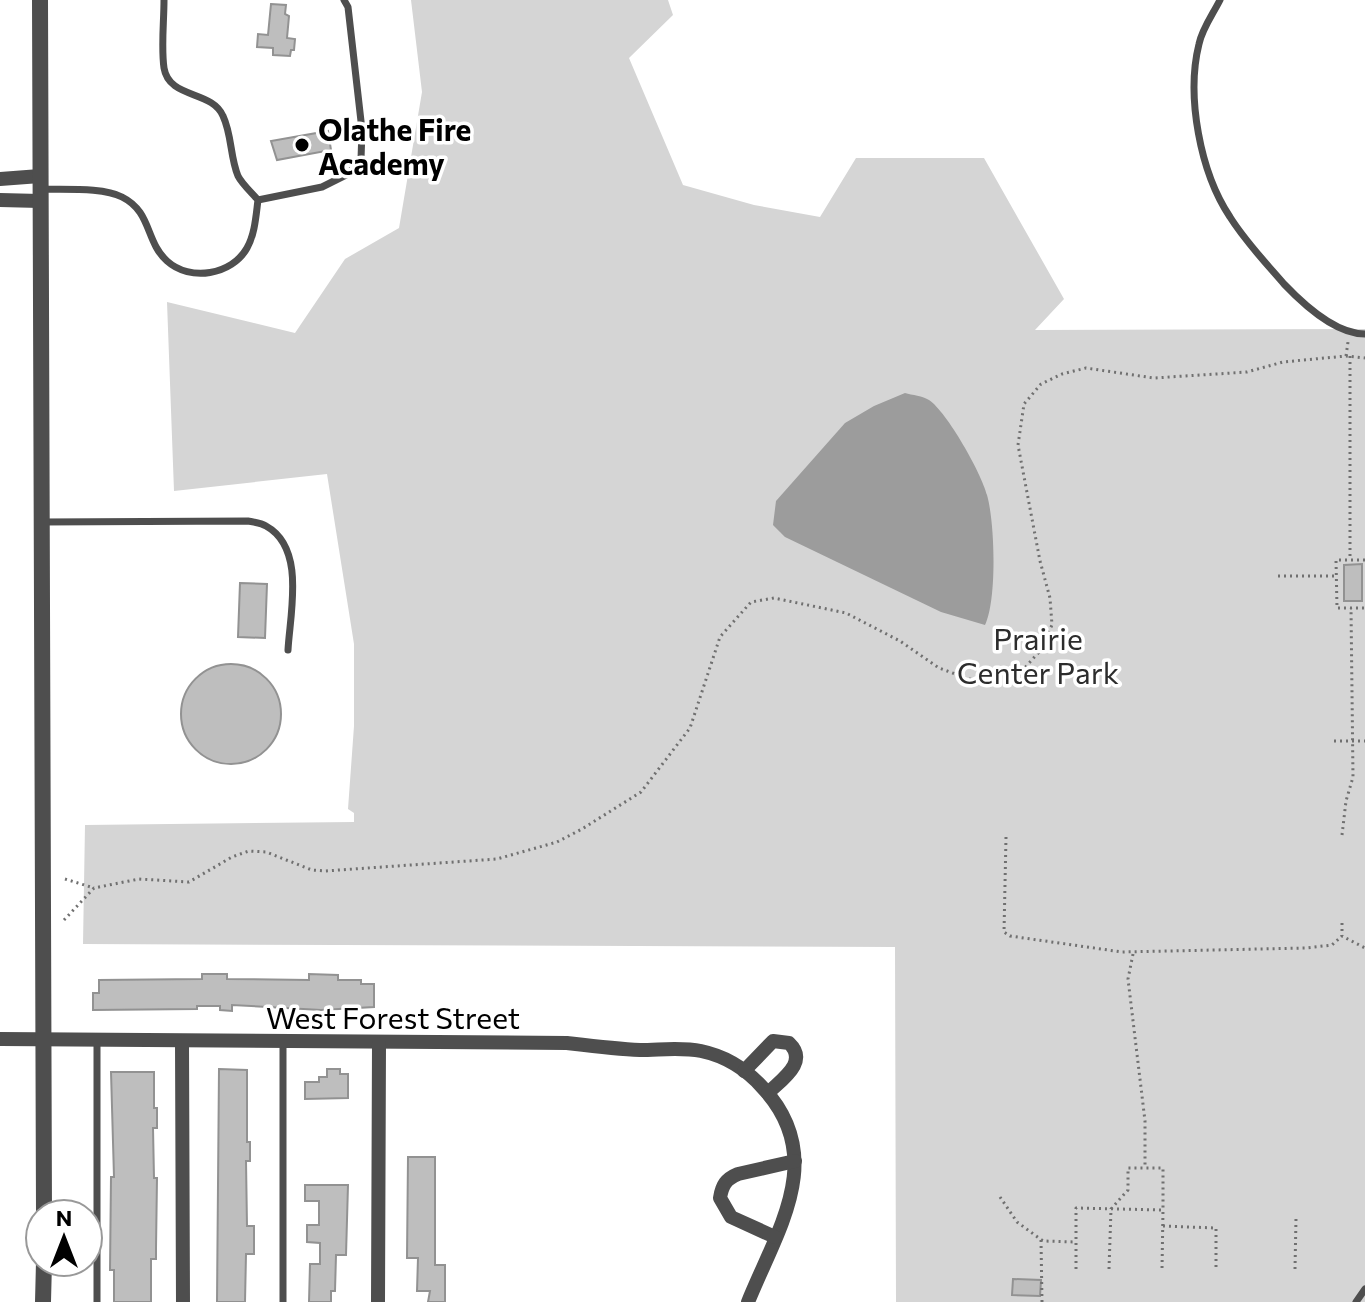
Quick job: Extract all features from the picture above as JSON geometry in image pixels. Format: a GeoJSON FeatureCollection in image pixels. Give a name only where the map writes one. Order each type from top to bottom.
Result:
{"type":"FeatureCollection","features":[{"type":"Feature","properties":{"kind":"street"},"geometry":{"type":"LineString","coordinates":[[40,0],[44,1198]]}},
{"type":"Feature","properties":{"kind":"street"},"geometry":{"type":"LineString","coordinates":[[0,179],[40,189]]}},
{"type":"Feature","properties":{"kind":"street"},"geometry":{"type":"LineString","coordinates":[[0,200],[40,189]]}},
{"type":"Feature","properties":{"kind":"street","name":"West Forest Street"},"geometry":{"type":"LineString","coordinates":[[0,1039],[379,1044],[547,1042],[616,1049],[700,1051],[721,1057],[741,1069]]}},
{"type":"Feature","properties":{"kind":"street"},"geometry":{"type":"LineString","coordinates":[[748,1302],[791,1200],[795,1161],[780,1108],[741,1069],[773,1041],[789,1043],[798,1057],[796,1065],[768,1093]]}},
{"type":"Feature","properties":{"kind":"street"},"geometry":{"type":"LineString","coordinates":[[182,1042],[183,1302]]}},
{"type":"Feature","properties":{"kind":"street"},"geometry":{"type":"LineString","coordinates":[[378,1302],[379,1044]]}},
{"type":"Feature","properties":{"kind":"street"},"geometry":{"type":"LineString","coordinates":[[775,1237],[731,1217],[720,1198],[722,1187],[729,1178],[738,1174],[795,1161]]}},
{"type":"Feature","properties":{"kind":"street"},"geometry":{"type":"LineString","coordinates":[[43,1302],[44,1278]]}},
{"type":"Feature","properties":{"kind":"lane"},"geometry":{"type":"LineString","coordinates":[[40,189],[119,195],[137,207],[167,262],[187,272],[211,274],[233,265],[247,248],[258,200],[238,176],[222,112],[213,103],[169,83],[164,70],[164,0]]}},
{"type":"Feature","properties":{"kind":"lane"},"geometry":{"type":"LineString","coordinates":[[258,200],[322,187],[348,174],[361,159],[362,130],[348,7],[344,0]]}},
{"type":"Feature","properties":{"kind":"lane"},"geometry":{"type":"LineString","coordinates":[[1220,0],[1199,42],[1194,79],[1196,122],[1204,159],[1228,214],[1259,256],[1298,300],[1349,334],[1365,334]]}},
{"type":"Feature","properties":{"kind":"lane"},"geometry":{"type":"LineString","coordinates":[[43,522],[248,521],[266,525],[281,539],[290,557],[288,650]]}},
{"type":"Feature","properties":{"kind":"lane"},"geometry":{"type":"LineString","coordinates":[[97,1040],[97,1302]]}},
{"type":"Feature","properties":{"kind":"lane"},"geometry":{"type":"LineString","coordinates":[[283,1043],[283,1302]]}},
{"type":"Feature","properties":{"kind":"lane"},"geometry":{"type":"LineString","coordinates":[[1356,1302],[1365,1289]]}},
{"type":"Feature","properties":{"kind":"path"},"geometry":{"type":"LineString","coordinates":[[1349,334],[1350,560]]}},
{"type":"Feature","properties":{"kind":"path"},"geometry":{"type":"LineString","coordinates":[[65,879],[94,888],[139,879],[189,882],[232,857],[249,851],[266,852],[312,870],[497,859],[557,842],[641,792],[690,728],[720,637],[751,602],[774,598],[846,613],[900,641],[939,668],[969,679],[998,681],[1022,671],[1039,652],[1052,625],[1050,598],[1018,445],[1024,404],[1041,384],[1086,368],[1154,378],[1247,372],[1283,362],[1348,356],[1365,358]]}},
{"type":"Feature","properties":{"kind":"path"},"geometry":{"type":"LineString","coordinates":[[1365,560],[1336,560],[1337,608],[1365,608]]}},
{"type":"Feature","properties":{"kind":"path"},"geometry":{"type":"LineString","coordinates":[[1278,576],[1337,576]]}},
{"type":"Feature","properties":{"kind":"path"},"geometry":{"type":"LineString","coordinates":[[1342,835],[1346,801],[1353,777],[1351,608]]}},
{"type":"Feature","properties":{"kind":"path"},"geometry":{"type":"LineString","coordinates":[[1334,741],[1365,741]]}},
{"type":"Feature","properties":{"kind":"path"},"geometry":{"type":"LineString","coordinates":[[1006,837],[1004,932],[1010,936],[1134,952],[1306,948],[1332,945],[1342,936],[1342,923]]}},
{"type":"Feature","properties":{"kind":"path"},"geometry":{"type":"LineString","coordinates":[[64,920],[94,888]]}},
{"type":"Feature","properties":{"kind":"path"},"geometry":{"type":"LineString","coordinates":[[1342,936],[1365,948]]}},
{"type":"Feature","properties":{"kind":"path"},"geometry":{"type":"LineString","coordinates":[[1134,952],[1128,979],[1145,1121],[1145,1168]]}},
{"type":"Feature","properties":{"kind":"path"},"geometry":{"type":"LineString","coordinates":[[1109,1269],[1111,1209],[1128,1190],[1128,1168],[1163,1168],[1162,1269]]}},
{"type":"Feature","properties":{"kind":"path"},"geometry":{"type":"LineString","coordinates":[[1000,1197],[1017,1222],[1041,1240],[1076,1242]]}},
{"type":"Feature","properties":{"kind":"path"},"geometry":{"type":"LineString","coordinates":[[1076,1269],[1076,1208],[1163,1210]]}},
{"type":"Feature","properties":{"kind":"path"},"geometry":{"type":"LineString","coordinates":[[1295,1269],[1296,1218]]}},
{"type":"Feature","properties":{"kind":"path"},"geometry":{"type":"LineString","coordinates":[[1163,1226],[1216,1228],[1216,1269]]}},
{"type":"Feature","properties":{"kind":"path"},"geometry":{"type":"LineString","coordinates":[[1041,1240],[1042,1302]]}},
{"type":"Feature","properties":{"kind":"green space","name":"Prairie Center Park"},"geometry":{"type":"Polygon","coordinates":[[[411,0],[668,0],[673,15],[629,58],[683,185],[754,205],[820,217],[856,158],[984,158],[1064,299],[1035,330],[1365,329],[1365,1302],[896,1302],[895,947],[83,944],[85,825],[354,822],[354,813],[348,809],[354,726],[354,644],[327,474],[174,491],[167,302],[295,333],[345,259],[399,228],[422,92],[411,0]]]}},
{"type":"Feature","properties":{"kind":"shaded area"},"geometry":{"type":"Polygon","coordinates":[[[905,393],[927,399],[945,417],[984,485],[990,508],[994,561],[992,598],[985,625],[941,612],[785,537],[773,525],[776,501],[845,423],[905,393]]]}},
{"type":"Feature","properties":{"kind":"building"},"geometry":{"type":"Polygon","coordinates":[[[271,4],[286,5],[285,14],[289,16],[287,38],[295,39],[290,56],[273,55],[273,48],[257,47],[258,34],[268,35],[271,4]]]}},
{"type":"Feature","properties":{"kind":"building"},"geometry":{"type":"Polygon","coordinates":[[[328,131],[331,150],[277,160],[271,141],[328,131]]]}},
{"type":"Feature","properties":{"kind":"building"},"geometry":{"type":"Polygon","coordinates":[[[1362,564],[1362,601],[1344,601],[1344,565],[1362,564]]]}},
{"type":"Feature","properties":{"kind":"building"},"geometry":{"type":"Polygon","coordinates":[[[240,583],[267,584],[265,638],[238,637],[240,583]]]}},
{"type":"Feature","properties":{"kind":"building"},"geometry":{"type":"Polygon","coordinates":[[[231,664],[250,668],[266,679],[277,695],[281,714],[277,733],[266,749],[250,760],[231,764],[212,760],[196,749],[185,733],[181,714],[185,695],[196,679],[212,668],[231,664]]]}},
{"type":"Feature","properties":{"kind":"building"},"geometry":{"type":"Polygon","coordinates":[[[202,974],[227,974],[227,979],[309,980],[309,974],[338,975],[338,980],[361,980],[361,984],[374,984],[374,1007],[321,1010],[232,1005],[232,1011],[220,1010],[220,1006],[93,1010],[93,993],[99,993],[99,980],[202,979],[202,974]]]}},
{"type":"Feature","properties":{"kind":"building"},"geometry":{"type":"Polygon","coordinates":[[[219,1069],[247,1070],[250,1161],[246,1161],[247,1226],[254,1226],[254,1254],[246,1254],[245,1302],[217,1302],[219,1069]]]}},
{"type":"Feature","properties":{"kind":"building"},"geometry":{"type":"Polygon","coordinates":[[[327,1069],[340,1069],[340,1074],[348,1074],[348,1098],[305,1099],[305,1082],[319,1082],[319,1077],[327,1077],[327,1069]]]}},
{"type":"Feature","properties":{"kind":"building"},"geometry":{"type":"Polygon","coordinates":[[[111,1072],[154,1072],[154,1108],[157,1108],[157,1128],[153,1128],[154,1178],[157,1178],[156,1259],[151,1259],[151,1302],[114,1302],[114,1270],[110,1270],[111,1177],[114,1177],[111,1072]]]}},
{"type":"Feature","properties":{"kind":"building"},"geometry":{"type":"Polygon","coordinates":[[[408,1157],[435,1157],[435,1265],[445,1265],[445,1302],[428,1302],[430,1291],[417,1291],[418,1258],[407,1258],[408,1157]]]}},
{"type":"Feature","properties":{"kind":"building"},"geometry":{"type":"Polygon","coordinates":[[[305,1185],[348,1185],[346,1255],[336,1255],[335,1291],[331,1291],[331,1302],[309,1302],[310,1264],[320,1264],[320,1243],[307,1242],[307,1225],[319,1225],[319,1201],[305,1201],[305,1185]]]}},
{"type":"Feature","properties":{"kind":"building"},"geometry":{"type":"Polygon","coordinates":[[[1013,1279],[1041,1280],[1040,1296],[1012,1295],[1013,1279]]]}},
{"type":"Feature","properties":{"kind":"place","name":"Olathe Fire Academy"},"geometry":{"type":"Point","coordinates":[302,145]}}]}
